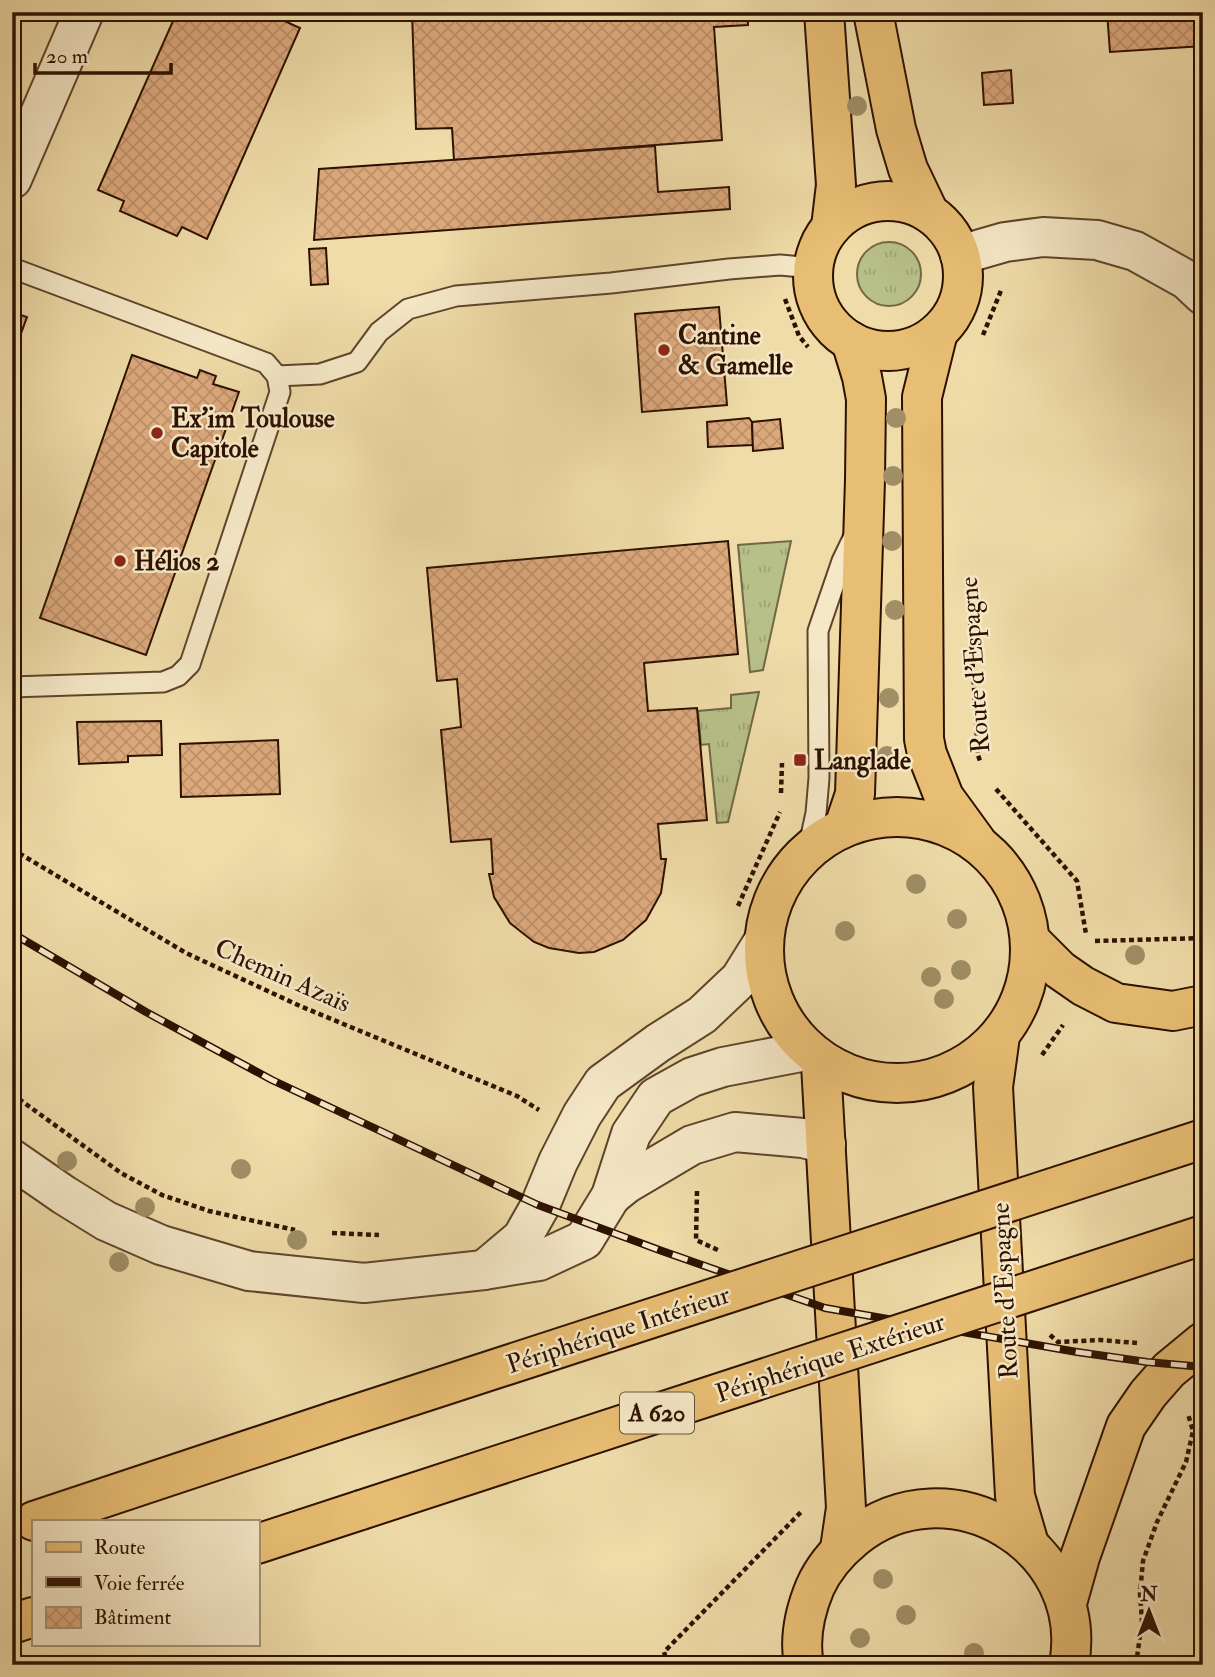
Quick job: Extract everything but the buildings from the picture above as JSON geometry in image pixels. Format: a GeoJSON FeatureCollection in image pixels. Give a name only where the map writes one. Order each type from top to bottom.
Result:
{"type":"FeatureCollection","features":[{"type":"Feature","properties":{"kind":"main road"},"geometry":{"type":"LineString","coordinates":[[824,12],[836,185],[831,227]]}},
{"type":"Feature","properties":{"kind":"main road"},"geometry":{"type":"LineString","coordinates":[[873,12],[896,129],[908,169],[929,213]]}},
{"type":"Feature","properties":{"kind":"main road"},"geometry":{"type":"LineString","coordinates":[[877,201],[905,202],[929,213],[943,224],[960,255],[963,283],[955,310],[938,332],[919,344],[896,350],[873,349],[851,341],[834,328],[821,310],[814,290],[813,268],[819,246],[831,227],[851,210],[877,201]]}},
{"type":"Feature","properties":{"kind":"main road","name":"Route d'Espagne"},"geometry":{"type":"LineString","coordinates":[[938,332],[922,397],[924,739],[944,797],[978,842]]}},
{"type":"Feature","properties":{"kind":"main road"},"geometry":{"type":"LineString","coordinates":[[844,827],[855,794],[866,399],[851,341]]}},
{"type":"Feature","properties":{"kind":"main road"},"geometry":{"type":"LineString","coordinates":[[898,817],[927,820],[978,842],[999,862],[1015,886],[1026,913],[1031,941],[1029,975],[1019,1007],[1000,1036],[974,1059],[944,1076],[910,1083],[876,1082],[814,1057],[789,1029],[774,1003],[765,974],[763,942],[770,908],[785,877],[808,850],[844,827],[871,819],[898,817]]}},
{"type":"Feature","properties":{"kind":"main road"},"geometry":{"type":"LineString","coordinates":[[1031,941],[1060,970],[1083,986],[1116,1003],[1173,1011],[1203,1005]]}},
{"type":"Feature","properties":{"kind":"main road","name":"Route d'Espagne"},"geometry":{"type":"LineString","coordinates":[[1000,1036],[993,1087],[1015,1496],[1029,1544]]}},
{"type":"Feature","properties":{"kind":"main road"},"geometry":{"type":"LineString","coordinates":[[814,1057],[826,1144],[846,1508],[840,1549]]}},
{"type":"Feature","properties":{"kind":"main road","name":"Périphérique Intérieur"},"geometry":{"type":"LineString","coordinates":[[36,1520],[1203,1139]]}},
{"type":"Feature","properties":{"kind":"main road","name":"Périphérique Extérieur"},"geometry":{"type":"LineString","coordinates":[[259,1543],[1203,1235]]}},
{"type":"Feature","properties":{"kind":"main road"},"geometry":{"type":"LineString","coordinates":[[1067,1603],[1126,1426],[1148,1394],[1170,1370],[1203,1342]]}},
{"type":"Feature","properties":{"kind":"main road"},"geometry":{"type":"LineString","coordinates":[[796,1663],[809,1600],[821,1573],[840,1549],[867,1527],[900,1513],[933,1508],[968,1512],[1001,1524],[1029,1544],[1052,1571],[1067,1603],[1072,1645],[1069,1665]]}},
{"type":"Feature","properties":{"kind":"main road","name":"Périphérique Intérieur"},"geometry":{"type":"LineString","coordinates":[[12,1528],[32,1521]]}},
{"type":"Feature","properties":{"kind":"main road"},"geometry":{"type":"LineString","coordinates":[[12,1624],[32,1617]]}},
{"type":"Feature","properties":{"kind":"street"},"geometry":{"type":"LineString","coordinates":[[12,179],[84,12]]}},
{"type":"Feature","properties":{"kind":"street"},"geometry":{"type":"LineString","coordinates":[[960,255],[1005,242],[1042,236],[1097,240],[1135,251],[1187,280],[1203,295]]}},
{"type":"Feature","properties":{"kind":"street"},"geometry":{"type":"LineString","coordinates":[[484,1270],[522,1238],[539,1208],[582,1115],[603,1083],[702,1015],[740,979],[763,942]]}},
{"type":"Feature","properties":{"kind":"street"},"geometry":{"type":"LineString","coordinates":[[12,1158],[106,1221],[161,1245],[249,1271],[364,1283],[484,1270],[539,1261],[584,1240],[611,1196],[631,1134],[656,1097],[692,1077],[723,1067],[814,1057]]}},
{"type":"Feature","properties":{"kind":"street"},"geometry":{"type":"LineString","coordinates":[[611,1196],[626,1184],[692,1145],[735,1132],[803,1138],[826,1144]]}},
{"type":"Feature","properties":{"kind":"lane"},"geometry":{"type":"LineString","coordinates":[[276,376],[320,374],[357,362],[379,332],[408,309],[456,296],[780,265],[813,268]]}},
{"type":"Feature","properties":{"kind":"lane"},"geometry":{"type":"LineString","coordinates":[[12,268],[266,363],[276,376],[280,392],[190,664],[178,676],[163,682],[12,687]]}},
{"type":"Feature","properties":{"kind":"lane"},"geometry":{"type":"LineString","coordinates":[[808,850],[816,813],[819,778],[817,631],[842,561],[864,516]]}},
{"type":"Feature","properties":{"kind":"path","name":"Route d'Espagne"},"geometry":{"type":"LineString","coordinates":[[970,616],[978,755],[981,766]]}},
{"type":"Feature","properties":{"kind":"path","name":"Route d'Espagne"},"geometry":{"type":"LineString","coordinates":[[994,787],[1077,881],[1087,941],[1203,937]]}},
{"type":"Feature","properties":{"kind":"path","name":"Chemin Azaïs"},"geometry":{"type":"LineString","coordinates":[[12,849],[186,953],[300,1006],[517,1096],[548,1116]]}},
{"type":"Feature","properties":{"kind":"path"},"geometry":{"type":"LineString","coordinates":[[12,1094],[121,1172],[162,1195],[209,1211],[306,1232]]}},
{"type":"Feature","properties":{"kind":"path"},"geometry":{"type":"LineString","coordinates":[[331,1233],[380,1235]]}},
{"type":"Feature","properties":{"kind":"green space"},"geometry":{"type":"Polygon","coordinates":[[[889,242],[912,251],[921,274],[912,297],[889,306],[866,297],[857,274],[866,251],[889,242]]]}},
{"type":"Feature","properties":{"kind":"green space"},"geometry":{"type":"Polygon","coordinates":[[[791,541],[763,670],[750,672],[738,545],[791,541]]]}},
{"type":"Feature","properties":{"kind":"green space"},"geometry":{"type":"Polygon","coordinates":[[[759,692],[728,822],[717,823],[709,744],[701,745],[698,711],[731,708],[731,695],[759,692]]]}},
{"type":"Feature","properties":{"kind":"railway"},"geometry":{"type":"LineString","coordinates":[[12,933],[146,1012],[272,1080],[538,1205],[662,1251],[825,1308],[1077,1352],[1203,1367]]}},
{"type":"Feature","properties":{"kind":"place","name":"Cantine & Gamelle"},"geometry":{"type":"Point","coordinates":[664,350]}},
{"type":"Feature","properties":{"kind":"place","name":"Ex'im Toulouse Capitole"},"geometry":{"type":"Point","coordinates":[157,433]}},
{"type":"Feature","properties":{"kind":"place","name":"Hélios 2"},"geometry":{"type":"Point","coordinates":[120,561]}},
{"type":"Feature","properties":{"kind":"place","name":"Langlade"},"geometry":{"type":"Point","coordinates":[800,760]}}]}
